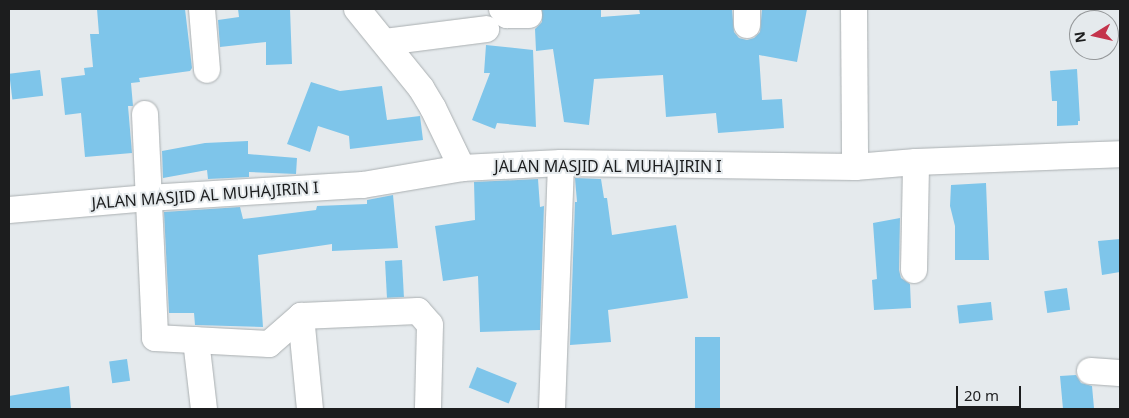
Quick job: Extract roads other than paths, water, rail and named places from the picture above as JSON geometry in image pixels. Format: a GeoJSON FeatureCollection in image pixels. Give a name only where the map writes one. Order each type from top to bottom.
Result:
{"type":"FeatureCollection","features":[{"type":"Feature","properties":{"kind":"street"},"geometry":{"type":"LineString","coordinates":[[202,9],[207,70]]}},
{"type":"Feature","properties":{"kind":"street"},"geometry":{"type":"LineString","coordinates":[[357,9],[420,88],[433,108],[462,168]]}},
{"type":"Feature","properties":{"kind":"street"},"geometry":{"type":"LineString","coordinates":[[502,9],[507,15],[529,15]]}},
{"type":"Feature","properties":{"kind":"street"},"geometry":{"type":"LineString","coordinates":[[854,9],[855,167]]}},
{"type":"Feature","properties":{"kind":"street"},"geometry":{"type":"LineString","coordinates":[[385,42],[486,29]]}},
{"type":"Feature","properties":{"kind":"street"},"geometry":{"type":"LineString","coordinates":[[145,114],[155,338],[269,344],[301,316],[418,311],[430,325],[428,409]]}},
{"type":"Feature","properties":{"kind":"street","name":"JALAN MASJID AL MUHAJIRIN I"},"geometry":{"type":"LineString","coordinates":[[9,210],[148,198],[363,186],[462,168],[561,163],[855,167],[916,162],[1120,154]]}},
{"type":"Feature","properties":{"kind":"street"},"geometry":{"type":"LineString","coordinates":[[914,270],[916,162]]}},
{"type":"Feature","properties":{"kind":"street"},"geometry":{"type":"LineString","coordinates":[[552,409],[561,163]]}},
{"type":"Feature","properties":{"kind":"street"},"geometry":{"type":"LineString","coordinates":[[301,316],[310,409]]}},
{"type":"Feature","properties":{"kind":"street"},"geometry":{"type":"LineString","coordinates":[[196,340],[204,409]]}},
{"type":"Feature","properties":{"kind":"street"},"geometry":{"type":"LineString","coordinates":[[1090,371],[1120,373]]}}]}
